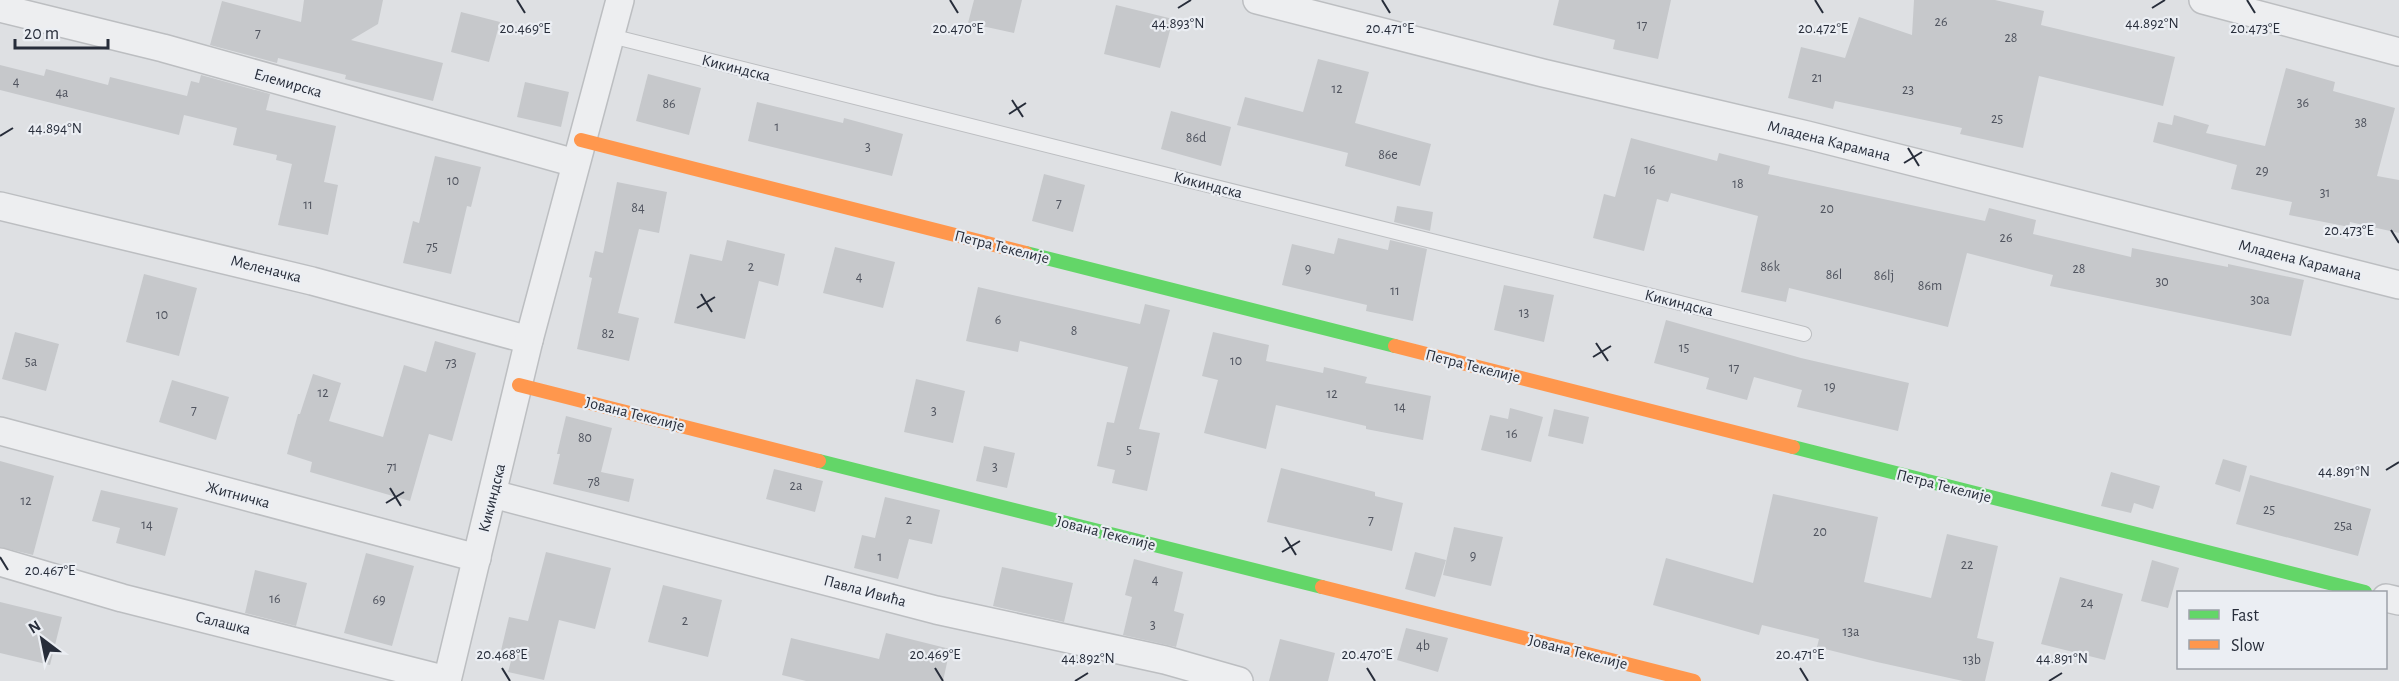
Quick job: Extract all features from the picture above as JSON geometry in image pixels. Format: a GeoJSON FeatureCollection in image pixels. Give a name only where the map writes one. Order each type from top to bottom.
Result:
{"type":"FeatureCollection","features":[{"type":"Feature","properties":{"kind":"street","name":"Кикиндска"},"geometry":{"type":"LineString","coordinates":[[447,680],[530,340],[620,0]]}},
{"type":"Feature","properties":{"kind":"street","name":"Младена Карамана"},"geometry":{"type":"LineString","coordinates":[[1257,0],[1543,73],[1807,135],[2399,285]]}},
{"type":"Feature","properties":{"kind":"street"},"geometry":{"type":"LineString","coordinates":[[2203,0],[2399,52]]}},
{"type":"Feature","properties":{"kind":"street","name":"Елемирска"},"geometry":{"type":"LineString","coordinates":[[0,8],[578,152]]}},
{"type":"Feature","properties":{"kind":"street","name":"Петра Текелије"},"geometry":{"type":"LineString","coordinates":[[578,152],[2361,591]]}},
{"type":"Feature","properties":{"kind":"street","name":"Меленачка"},"geometry":{"type":"LineString","coordinates":[[0,206],[312,280],[530,340]]}},
{"type":"Feature","properties":{"kind":"street","name":"Јована Текелије"},"geometry":{"type":"LineString","coordinates":[[519,385],[1694,681]]}},
{"type":"Feature","properties":{"kind":"street","name":"Житничка"},"geometry":{"type":"LineString","coordinates":[[0,431],[477,558]]}},
{"type":"Feature","properties":{"kind":"street","name":"Павла Ивића"},"geometry":{"type":"LineString","coordinates":[[493,494],[936,610],[1165,660],[1239,681]]}},
{"type":"Feature","properties":{"kind":"street","name":"Салашка"},"geometry":{"type":"LineString","coordinates":[[0,562],[122,598],[447,680]]}},
{"type":"Feature","properties":{"kind":"lane","name":"Кикиндска"},"geometry":{"type":"LineString","coordinates":[[611,36],[1804,334]]}},
{"type":"Feature","properties":{"kind":"building"},"geometry":{"type":"Polygon","coordinates":[[[304,0],[383,0],[378,24],[351,40],[443,63],[433,101],[345,79],[346,75],[278,58],[277,63],[210,45],[222,1],[301,22],[304,0]]]}},
{"type":"Feature","properties":{"kind":"building"},"geometry":{"type":"Polygon","coordinates":[[[974,0],[1022,0],[1014,33],[968,23],[974,0]]]}},
{"type":"Feature","properties":{"kind":"building"},"geometry":{"type":"Polygon","coordinates":[[[1559,0],[1671,0],[1658,59],[1613,49],[1615,40],[1553,25],[1559,0]]]}},
{"type":"Feature","properties":{"kind":"building"},"geometry":{"type":"Polygon","coordinates":[[[1914,0],[1995,0],[2044,11],[2041,25],[2175,57],[2163,106],[2039,76],[2023,148],[1960,134],[1962,128],[1835,101],[1833,109],[1788,98],[1801,47],[1845,58],[1859,17],[1912,35],[1914,0]]]}},
{"type":"Feature","properties":{"kind":"building"},"geometry":{"type":"Polygon","coordinates":[[[1116,5],[1173,19],[1160,68],[1104,54],[1116,5]]]}},
{"type":"Feature","properties":{"kind":"building"},"geometry":{"type":"Polygon","coordinates":[[[461,12],[500,22],[489,62],[451,52],[461,12]]]}},
{"type":"Feature","properties":{"kind":"building"},"geometry":{"type":"Polygon","coordinates":[[[1318,59],[1369,72],[1355,123],[1431,144],[1420,186],[1345,166],[1348,153],[1237,125],[1245,97],[1303,112],[1318,59]]]}},
{"type":"Feature","properties":{"kind":"building"},"geometry":{"type":"Polygon","coordinates":[[[0,65],[44,76],[46,69],[108,85],[110,77],[187,96],[191,81],[199,83],[201,75],[270,94],[266,110],[336,126],[324,182],[338,185],[328,235],[278,225],[292,164],[276,160],[277,155],[233,145],[237,128],[184,115],[179,135],[0,90],[0,65]]]}},
{"type":"Feature","properties":{"kind":"building"},"geometry":{"type":"Polygon","coordinates":[[[2286,68],[2335,82],[2333,91],[2395,108],[2377,176],[2399,180],[2399,233],[2350,222],[2349,227],[2289,215],[2292,202],[2231,189],[2237,165],[2153,142],[2158,122],[2172,125],[2174,115],[2209,125],[2206,133],[2265,146],[2286,68]]]}},
{"type":"Feature","properties":{"kind":"building"},"geometry":{"type":"Polygon","coordinates":[[[648,74],[701,88],[689,135],[636,121],[648,74]]]}},
{"type":"Feature","properties":{"kind":"building"},"geometry":{"type":"Polygon","coordinates":[[[525,82],[569,92],[561,127],[517,117],[525,82]]]}},
{"type":"Feature","properties":{"kind":"building"},"geometry":{"type":"Polygon","coordinates":[[[757,102],[843,123],[844,118],[903,134],[892,176],[748,141],[757,102]]]}},
{"type":"Feature","properties":{"kind":"building"},"geometry":{"type":"Polygon","coordinates":[[[1171,111],[1231,127],[1221,166],[1161,149],[1171,111]]]}},
{"type":"Feature","properties":{"kind":"building"},"geometry":{"type":"Polygon","coordinates":[[[1631,138],[1717,161],[1719,153],[1770,166],[1768,174],[1985,221],[1989,208],[2036,220],[2033,234],[2131,257],[2132,248],[2228,267],[2228,264],[2304,280],[2291,336],[2050,286],[2053,275],[1967,253],[1948,327],[1789,288],[1786,302],[1741,292],[1758,216],[1671,193],[1668,202],[1657,199],[1644,251],[1593,238],[1604,194],[1615,197],[1631,138]]]}},
{"type":"Feature","properties":{"kind":"building"},"geometry":{"type":"Polygon","coordinates":[[[435,156],[481,167],[471,207],[467,206],[451,274],[403,263],[413,221],[419,223],[435,156]]]}},
{"type":"Feature","properties":{"kind":"building"},"geometry":{"type":"Polygon","coordinates":[[[1044,174],[1085,185],[1073,232],[1032,221],[1044,174]]]}},
{"type":"Feature","properties":{"kind":"building"},"geometry":{"type":"Polygon","coordinates":[[[617,182],[667,192],[659,233],[639,229],[618,313],[639,318],[629,361],[577,349],[592,278],[589,277],[595,251],[603,253],[617,182]]]}},
{"type":"Feature","properties":{"kind":"building"},"geometry":{"type":"Polygon","coordinates":[[[1397,206],[1433,212],[1430,231],[1394,222],[1397,206]]]}},
{"type":"Feature","properties":{"kind":"building"},"geometry":{"type":"Polygon","coordinates":[[[1338,238],[1388,250],[1390,240],[1427,249],[1413,321],[1366,311],[1367,305],[1282,285],[1292,244],[1334,254],[1338,238]]]}},
{"type":"Feature","properties":{"kind":"building"},"geometry":{"type":"Polygon","coordinates":[[[727,240],[785,254],[778,286],[759,281],[745,339],[674,323],[690,254],[722,261],[727,240]]]}},
{"type":"Feature","properties":{"kind":"building"},"geometry":{"type":"Polygon","coordinates":[[[835,247],[895,262],[883,308],[823,293],[835,247]]]}},
{"type":"Feature","properties":{"kind":"building"},"geometry":{"type":"Polygon","coordinates":[[[144,274],[197,288],[179,356],[126,342],[144,274]]]}},
{"type":"Feature","properties":{"kind":"building"},"geometry":{"type":"Polygon","coordinates":[[[1504,285],[1554,295],[1544,342],[1494,330],[1504,285]]]}},
{"type":"Feature","properties":{"kind":"building"},"geometry":{"type":"Polygon","coordinates":[[[978,287],[1140,324],[1145,304],[1170,310],[1139,429],[1160,433],[1147,491],[1112,483],[1115,470],[1097,466],[1107,422],[1114,423],[1128,367],[1020,341],[1018,352],[966,341],[978,287]]]}},
{"type":"Feature","properties":{"kind":"building"},"geometry":{"type":"Polygon","coordinates":[[[1666,320],[1801,358],[1909,383],[1898,431],[1797,407],[1802,390],[1754,377],[1747,400],[1706,389],[1709,378],[1654,363],[1666,320]]]}},
{"type":"Feature","properties":{"kind":"building"},"geometry":{"type":"Polygon","coordinates":[[[15,332],[59,344],[46,391],[2,379],[15,332]]]}},
{"type":"Feature","properties":{"kind":"building"},"geometry":{"type":"Polygon","coordinates":[[[1213,332],[1269,345],[1266,361],[1323,373],[1324,367],[1367,377],[1365,383],[1431,396],[1423,440],[1366,429],[1366,426],[1276,405],[1266,449],[1204,433],[1218,380],[1202,376],[1213,332]]]}},
{"type":"Feature","properties":{"kind":"building"},"geometry":{"type":"Polygon","coordinates":[[[435,341],[476,353],[452,441],[429,434],[410,501],[310,472],[312,462],[287,454],[298,414],[300,414],[313,374],[341,383],[329,421],[383,437],[404,365],[426,372],[435,341]]]}},
{"type":"Feature","properties":{"kind":"building"},"geometry":{"type":"Polygon","coordinates":[[[916,379],[965,391],[953,443],[904,432],[916,379]]]}},
{"type":"Feature","properties":{"kind":"building"},"geometry":{"type":"Polygon","coordinates":[[[172,380],[229,397],[216,440],[159,422],[172,380]]]}},
{"type":"Feature","properties":{"kind":"building"},"geometry":{"type":"Polygon","coordinates":[[[1510,408],[1543,417],[1531,462],[1481,450],[1490,415],[1508,419],[1510,408]]]}},
{"type":"Feature","properties":{"kind":"building"},"geometry":{"type":"Polygon","coordinates":[[[1554,409],[1589,417],[1583,444],[1548,436],[1554,409]]]}},
{"type":"Feature","properties":{"kind":"building"},"geometry":{"type":"Polygon","coordinates":[[[566,416],[612,428],[601,472],[634,479],[629,502],[553,484],[566,416]]]}},
{"type":"Feature","properties":{"kind":"building"},"geometry":{"type":"Polygon","coordinates":[[[984,446],[1015,453],[1007,488],[976,481],[984,446]]]}},
{"type":"Feature","properties":{"kind":"building"},"geometry":{"type":"Polygon","coordinates":[[[2223,459],[2247,466],[2240,492],[2215,484],[2223,459]]]}},
{"type":"Feature","properties":{"kind":"building"},"geometry":{"type":"Polygon","coordinates":[[[0,461],[54,476],[33,555],[0,547],[0,461]]]}},
{"type":"Feature","properties":{"kind":"building"},"geometry":{"type":"Polygon","coordinates":[[[1281,468],[1375,492],[1375,496],[1403,503],[1392,551],[1267,522],[1281,468]]]}},
{"type":"Feature","properties":{"kind":"building"},"geometry":{"type":"Polygon","coordinates":[[[774,469],[823,481],[815,512],[766,499],[774,469]]]}},
{"type":"Feature","properties":{"kind":"building"},"geometry":{"type":"Polygon","coordinates":[[[2111,472],[2160,486],[2153,509],[2134,503],[2131,513],[2101,506],[2111,472]]]}},
{"type":"Feature","properties":{"kind":"building"},"geometry":{"type":"Polygon","coordinates":[[[2250,475],[2371,509],[2358,556],[2236,524],[2250,475]]]}},
{"type":"Feature","properties":{"kind":"building"},"geometry":{"type":"Polygon","coordinates":[[[101,490],[178,508],[165,556],[116,543],[120,528],[92,521],[101,490]]]}},
{"type":"Feature","properties":{"kind":"building"},"geometry":{"type":"Polygon","coordinates":[[[1773,494],[1878,517],[1864,582],[1931,598],[1947,534],[1998,546],[1977,638],[1994,642],[1985,681],[1963,681],[1817,647],[1819,639],[1762,625],[1759,635],[1653,605],[1666,558],[1753,583],[1773,494]]]}},
{"type":"Feature","properties":{"kind":"building"},"geometry":{"type":"Polygon","coordinates":[[[885,497],[940,510],[932,544],[909,539],[898,579],[854,568],[862,535],[875,538],[885,497]]]}},
{"type":"Feature","properties":{"kind":"building"},"geometry":{"type":"Polygon","coordinates":[[[1454,527],[1503,537],[1491,586],[1443,575],[1454,527]]]}},
{"type":"Feature","properties":{"kind":"building"},"geometry":{"type":"Polygon","coordinates":[[[546,552],[611,568],[595,629],[559,620],[544,680],[508,672],[511,661],[499,659],[509,617],[528,621],[546,552]]]}},
{"type":"Feature","properties":{"kind":"building"},"geometry":{"type":"Polygon","coordinates":[[[1415,552],[1446,560],[1435,597],[1405,589],[1415,552]]]}},
{"type":"Feature","properties":{"kind":"building"},"geometry":{"type":"Polygon","coordinates":[[[366,553],[414,566],[392,646],[344,633],[366,553]]]}},
{"type":"Feature","properties":{"kind":"building"},"geometry":{"type":"Polygon","coordinates":[[[1134,559],[1183,572],[1174,611],[1184,614],[1176,647],[1123,635],[1132,597],[1125,595],[1134,559]]]}},
{"type":"Feature","properties":{"kind":"building"},"geometry":{"type":"Polygon","coordinates":[[[2152,560],[2179,568],[2168,608],[2141,601],[2152,560]]]}},
{"type":"Feature","properties":{"kind":"building"},"geometry":{"type":"Polygon","coordinates":[[[1002,567],[1073,583],[1064,622],[993,606],[1002,567]]]}},
{"type":"Feature","properties":{"kind":"building"},"geometry":{"type":"Polygon","coordinates":[[[255,570],[307,583],[296,626],[245,613],[255,570]]]}},
{"type":"Feature","properties":{"kind":"building"},"geometry":{"type":"Polygon","coordinates":[[[2060,577],[2123,594],[2105,660],[2041,644],[2060,577]]]}},
{"type":"Feature","properties":{"kind":"building"},"geometry":{"type":"Polygon","coordinates":[[[663,585],[722,600],[708,657],[648,642],[663,585]]]}},
{"type":"Feature","properties":{"kind":"building"},"geometry":{"type":"Polygon","coordinates":[[[0,602],[62,617],[50,665],[0,653],[0,602]]]}},
{"type":"Feature","properties":{"kind":"building"},"geometry":{"type":"Polygon","coordinates":[[[1406,628],[1448,638],[1438,672],[1397,660],[1406,628]]]}},
{"type":"Feature","properties":{"kind":"building"},"geometry":{"type":"Polygon","coordinates":[[[886,633],[950,649],[943,681],[806,681],[782,675],[791,638],[879,659],[886,633]]]}},
{"type":"Feature","properties":{"kind":"building"},"geometry":{"type":"Polygon","coordinates":[[[1280,639],[1335,653],[1328,681],[1269,681],[1280,639]]]}},
{"type":"Feature","properties":{"kind":"traffic: fast"},"geometry":{"type":"LineString","coordinates":[[1026,253],[1395,346]]}},
{"type":"Feature","properties":{"kind":"traffic: fast"},"geometry":{"type":"LineString","coordinates":[[1793,447],[2361,591]]}},
{"type":"Feature","properties":{"kind":"traffic: fast"},"geometry":{"type":"LineString","coordinates":[[819,461],[1322,587]]}},
{"type":"Feature","properties":{"kind":"traffic: slow"},"geometry":{"type":"LineString","coordinates":[[581,140],[1026,253]]}},
{"type":"Feature","properties":{"kind":"traffic: slow"},"geometry":{"type":"LineString","coordinates":[[1395,346],[1793,447]]}},
{"type":"Feature","properties":{"kind":"traffic: slow"},"geometry":{"type":"LineString","coordinates":[[519,385],[819,461]]}},
{"type":"Feature","properties":{"kind":"traffic: slow"},"geometry":{"type":"LineString","coordinates":[[1322,587],[1694,681]]}}]}
